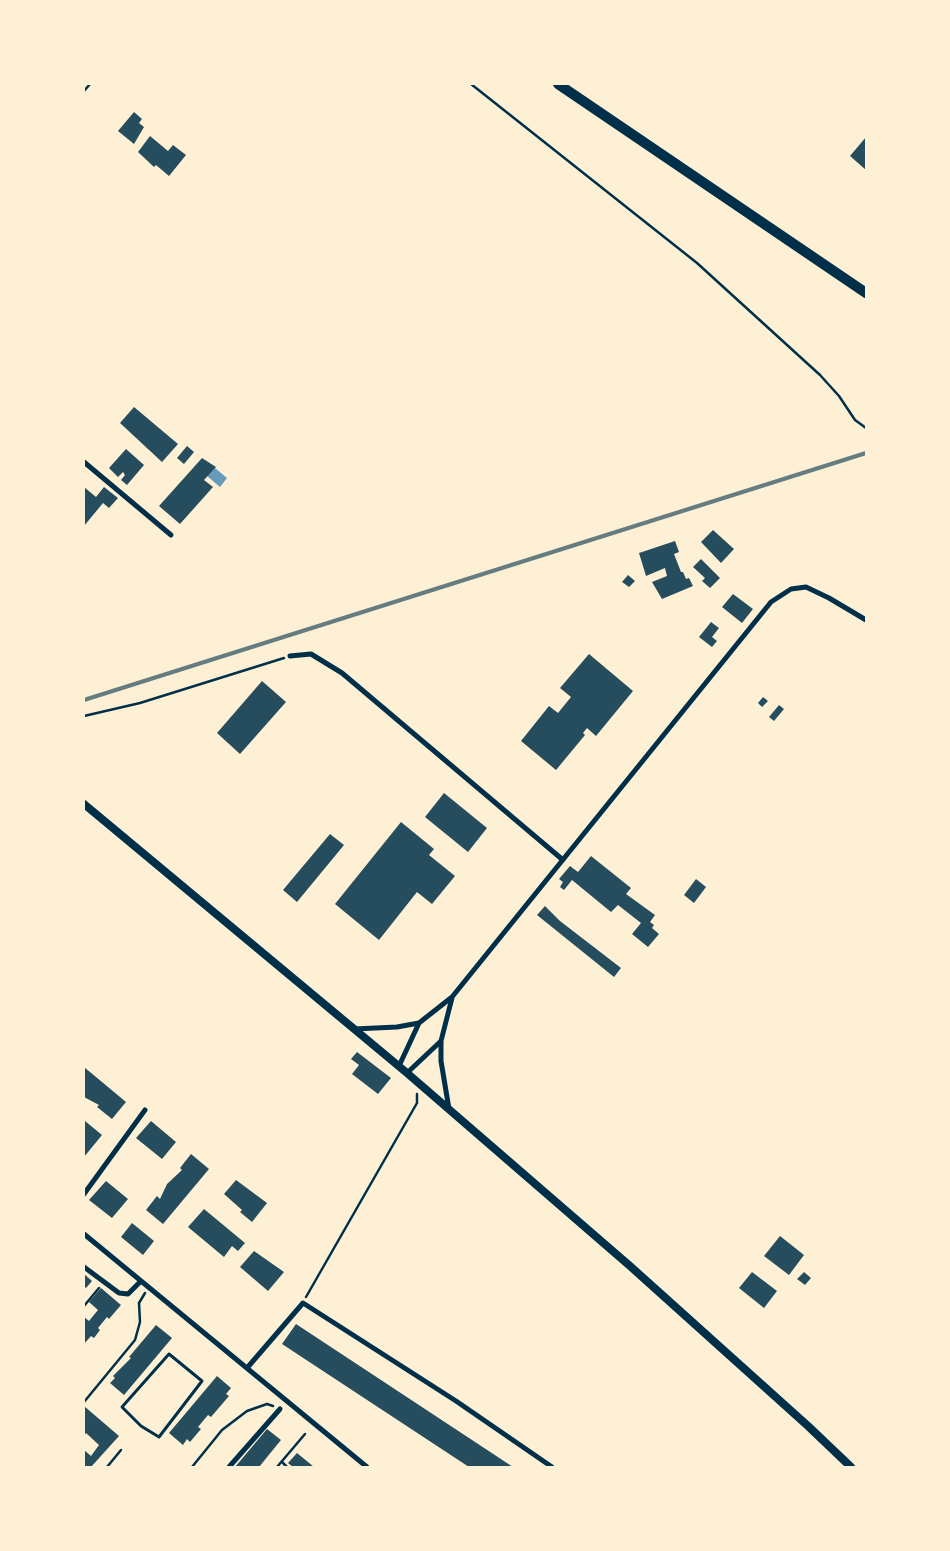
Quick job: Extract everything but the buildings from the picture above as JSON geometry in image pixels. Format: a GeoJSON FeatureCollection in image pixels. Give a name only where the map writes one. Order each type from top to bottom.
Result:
{"type":"FeatureCollection","features":[{"type":"Feature","properties":{"kind":"highway"},"geometry":{"type":"LineString","coordinates":[[558,84],[866,293]]}},
{"type":"Feature","properties":{"kind":"street"},"geometry":{"type":"LineString","coordinates":[[84,462],[171,535]]}},
{"type":"Feature","properties":{"kind":"street"},"geometry":{"type":"LineString","coordinates":[[400,1066],[419,1023],[452,997],[771,602],[792,588],[806,588],[829,598],[866,620]]}},
{"type":"Feature","properties":{"kind":"street"},"geometry":{"type":"LineString","coordinates":[[290,656],[311,654],[342,673],[563,860]]}},
{"type":"Feature","properties":{"kind":"street"},"geometry":{"type":"LineString","coordinates":[[84,804],[407,1072],[630,1266],[851,1467]]}},
{"type":"Feature","properties":{"kind":"street"},"geometry":{"type":"LineString","coordinates":[[449,1109],[441,1042],[452,997]]}},
{"type":"Feature","properties":{"kind":"street"},"geometry":{"type":"LineString","coordinates":[[353,1029],[396,1027],[419,1023]]}},
{"type":"Feature","properties":{"kind":"street"},"geometry":{"type":"LineString","coordinates":[[407,1072],[441,1042]]}},
{"type":"Feature","properties":{"kind":"street"},"geometry":{"type":"LineString","coordinates":[[84,1194],[145,1110]]}},
{"type":"Feature","properties":{"kind":"street"},"geometry":{"type":"LineString","coordinates":[[84,1234],[367,1467]]}},
{"type":"Feature","properties":{"kind":"street"},"geometry":{"type":"LineString","coordinates":[[84,1267],[103,1283],[119,1293],[128,1294],[141,1281]]}},
{"type":"Feature","properties":{"kind":"street"},"geometry":{"type":"LineString","coordinates":[[246,1368],[303,1303],[456,1401],[552,1467]]}},
{"type":"Feature","properties":{"kind":"street"},"geometry":{"type":"LineString","coordinates":[[229,1467],[280,1409]]}},
{"type":"Feature","properties":{"kind":"lane"},"geometry":{"type":"LineString","coordinates":[[169,1354],[202,1382],[159,1438],[141,1426],[122,1407],[169,1354]]}},
{"type":"Feature","properties":{"kind":"path"},"geometry":{"type":"LineString","coordinates":[[84,91],[90,84]]}},
{"type":"Feature","properties":{"kind":"path"},"geometry":{"type":"LineString","coordinates":[[471,84],[697,263],[820,375],[839,396],[855,420],[866,428]]}},
{"type":"Feature","properties":{"kind":"path"},"geometry":{"type":"LineString","coordinates":[[84,716],[140,702],[290,656]]}},
{"type":"Feature","properties":{"kind":"path"},"geometry":{"type":"LineString","coordinates":[[303,1303],[416,1102],[418,1082]]}},
{"type":"Feature","properties":{"kind":"path"},"geometry":{"type":"LineString","coordinates":[[84,1306],[103,1283]]}},
{"type":"Feature","properties":{"kind":"path"},"geometry":{"type":"LineString","coordinates":[[84,1402],[135,1340],[140,1322],[139,1302],[148,1288]]}},
{"type":"Feature","properties":{"kind":"path"},"geometry":{"type":"LineString","coordinates":[[192,1467],[222,1430],[247,1411],[267,1404],[280,1409]]}},
{"type":"Feature","properties":{"kind":"path"},"geometry":{"type":"LineString","coordinates":[[277,1467],[305,1434]]}},
{"type":"Feature","properties":{"kind":"path"},"geometry":{"type":"LineString","coordinates":[[107,1467],[121,1450]]}},
{"type":"Feature","properties":{"kind":"path"},"geometry":{"type":"LineString","coordinates":[[282,1462],[287,1467]]}},
{"type":"Feature","properties":{"kind":"water"},"geometry":{"type":"Polygon","coordinates":[[[215,468],[227,478],[220,487],[207,476],[215,468]]]}},
{"type":"Feature","properties":{"kind":"railway"},"geometry":{"type":"LineString","coordinates":[[84,700],[866,453]]}}]}
